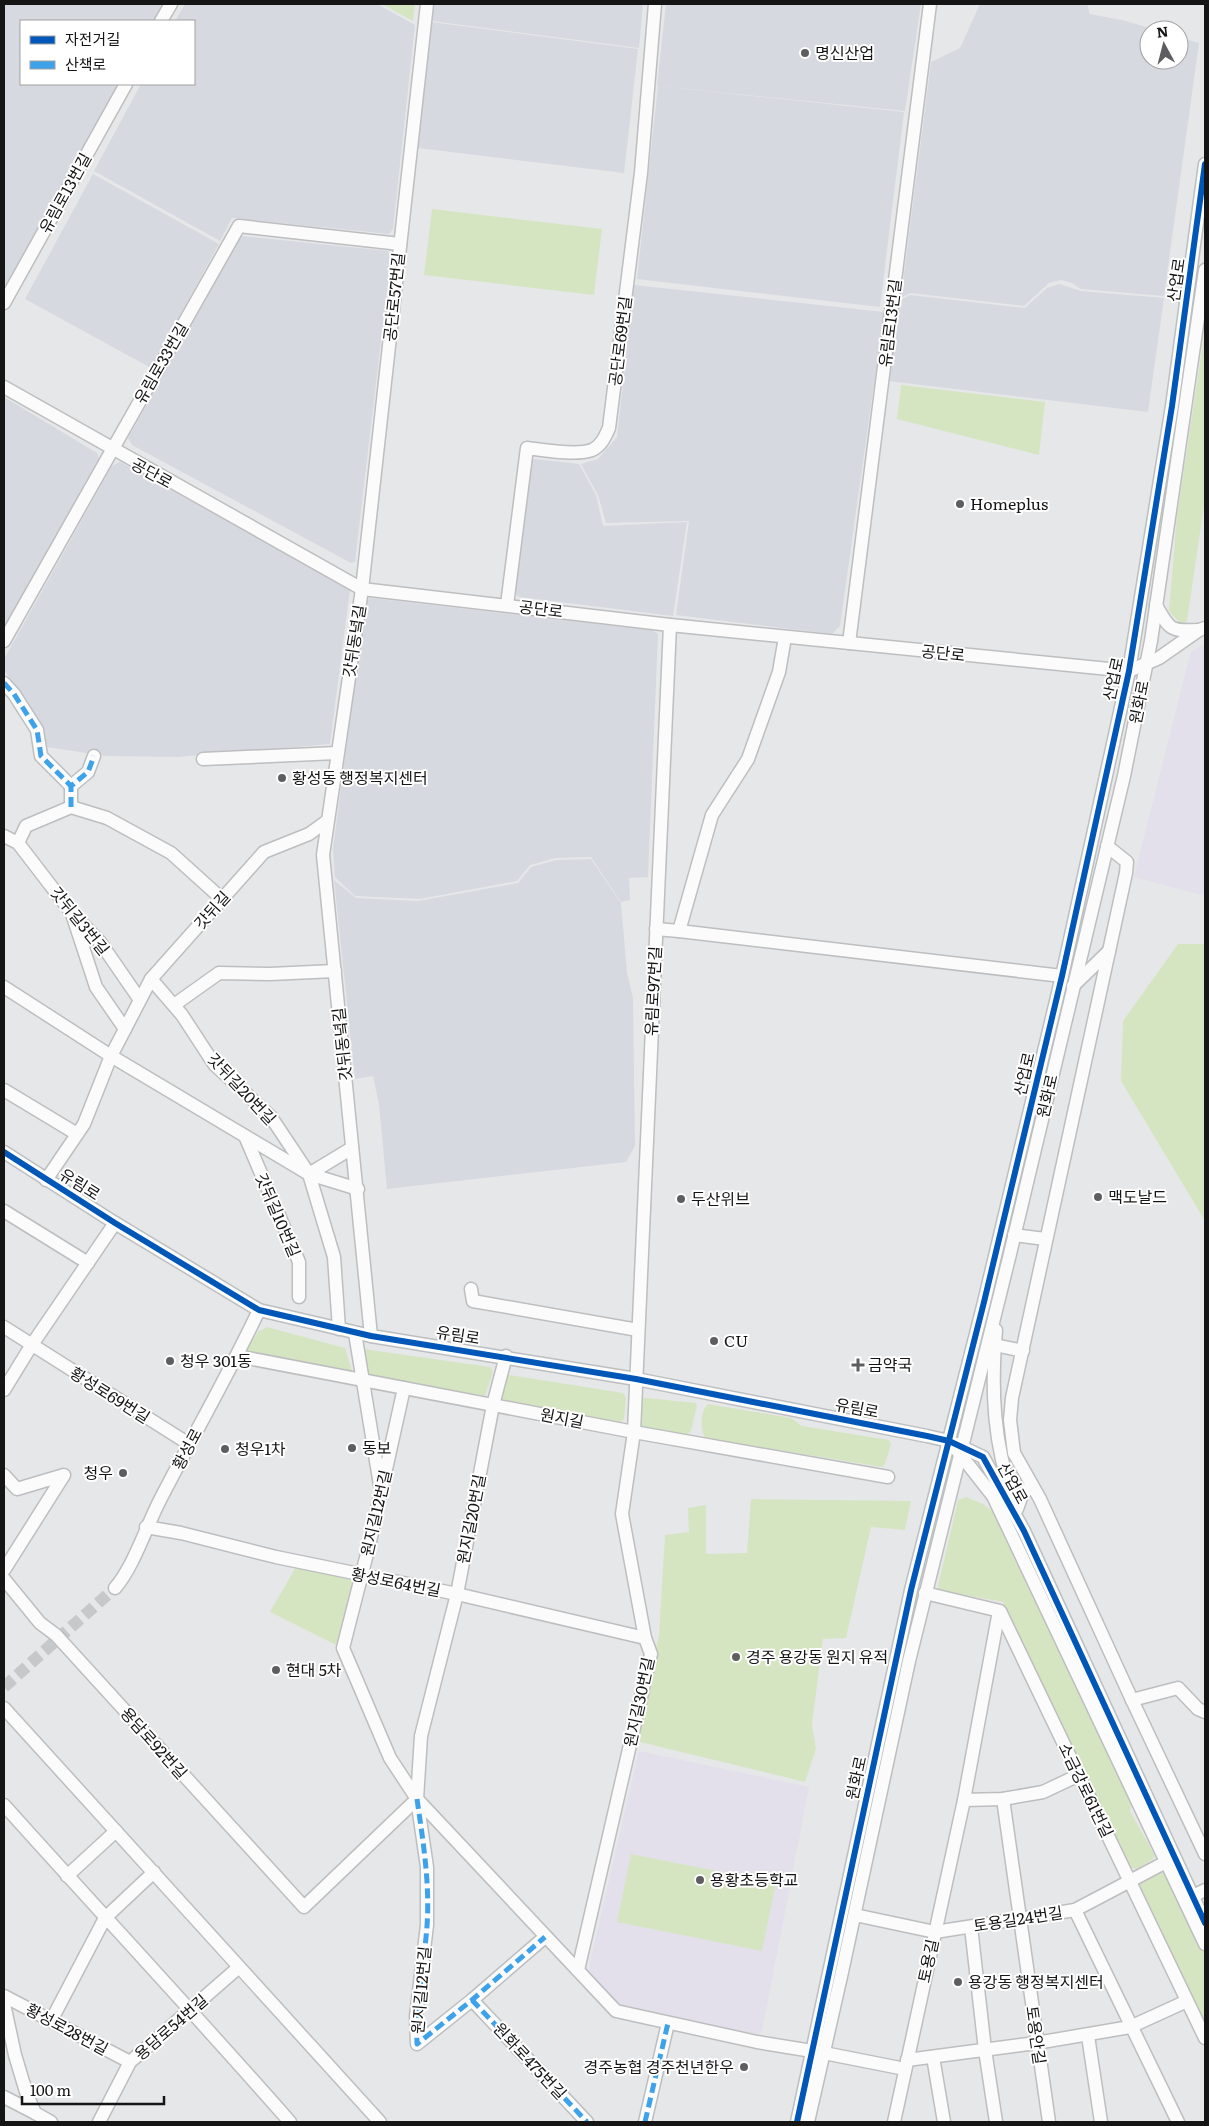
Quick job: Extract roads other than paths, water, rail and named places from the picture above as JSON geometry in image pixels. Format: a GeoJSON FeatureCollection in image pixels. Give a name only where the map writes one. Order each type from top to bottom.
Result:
{"type":"FeatureCollection","features":[{"type":"Feature","properties":{"kind":"street"},"geometry":{"type":"LineString","coordinates":[[163,20],[171,4]]}},
{"type":"Feature","properties":{"kind":"street","name":"공단로57번길"},"geometry":{"type":"LineString","coordinates":[[362,589],[427,4]]}},
{"type":"Feature","properties":{"kind":"street","name":"공단로69번길"},"geometry":{"type":"LineString","coordinates":[[507,605],[527,448],[576,452],[591,450],[603,441],[609,428],[641,174],[655,4]]}},
{"type":"Feature","properties":{"kind":"street","name":"유림로13번길"},"geometry":{"type":"LineString","coordinates":[[849,643],[930,4]]}},
{"type":"Feature","properties":{"kind":"street","name":"유림로13번길"},"geometry":{"type":"LineString","coordinates":[[4,303],[125,85]]}},
{"type":"Feature","properties":{"kind":"street","name":"산업로"},"geometry":{"type":"LineString","coordinates":[[1205,164],[1172,406],[1129,671],[957,1447],[993,1496],[1205,1944]]}},
{"type":"Feature","properties":{"kind":"street","name":"유림로33번길"},"geometry":{"type":"LineString","coordinates":[[4,641],[239,226],[400,244]]}},
{"type":"Feature","properties":{"kind":"street","name":"원화로"},"geometry":{"type":"LineString","coordinates":[[808,2122],[818,2052],[911,1590],[957,1447],[1004,1274],[1128,756],[1147,663],[1205,270]]}},
{"type":"Feature","properties":{"kind":"street","name":"공단로"},"geometry":{"type":"LineString","coordinates":[[4,387],[112,450],[362,589],[670,625],[1129,671]]}},
{"type":"Feature","properties":{"kind":"street","name":"갓뒤동녘길"},"geometry":{"type":"LineString","coordinates":[[362,589],[336,753],[323,855],[352,1148],[358,1190],[371,1336]]}},
{"type":"Feature","properties":{"kind":"street"},"geometry":{"type":"LineString","coordinates":[[1156,605],[1165,623],[1176,631],[1202,629]]}},
{"type":"Feature","properties":{"kind":"street"},"geometry":{"type":"LineString","coordinates":[[656,928],[670,625]]}},
{"type":"Feature","properties":{"kind":"street"},"geometry":{"type":"LineString","coordinates":[[1129,671],[1159,658],[1202,629]]}},
{"type":"Feature","properties":{"kind":"street","name":"유림로97번길"},"geometry":{"type":"LineString","coordinates":[[636,1379],[656,928],[679,931],[712,815],[748,759],[779,672],[785,637]]}},
{"type":"Feature","properties":{"kind":"street"},"geometry":{"type":"LineString","coordinates":[[4,683],[14,694],[36,730],[41,756],[71,786],[70,807]]}},
{"type":"Feature","properties":{"kind":"street"},"geometry":{"type":"LineString","coordinates":[[202,760],[336,753]]}},
{"type":"Feature","properties":{"kind":"street"},"geometry":{"type":"LineString","coordinates":[[71,786],[88,772],[94,756]]}},
{"type":"Feature","properties":{"kind":"street"},"geometry":{"type":"LineString","coordinates":[[18,843],[26,826],[70,807],[107,818],[171,853],[222,898]]}},
{"type":"Feature","properties":{"kind":"street","name":"갓뒤길"},"geometry":{"type":"LineString","coordinates":[[46,1180],[84,1124],[111,1056],[151,979],[264,852],[309,834],[327,821]]}},
{"type":"Feature","properties":{"kind":"street","name":"갓뒤길3번길"},"geometry":{"type":"LineString","coordinates":[[4,836],[18,843],[71,912],[100,942],[140,1000]]}},
{"type":"Feature","properties":{"kind":"street"},"geometry":{"type":"LineString","coordinates":[[1107,846],[1127,862],[1126,873],[1045,1239],[1012,1398],[1010,1420],[1014,1453],[1032,1485],[1205,1854]]}},
{"type":"Feature","properties":{"kind":"street"},"geometry":{"type":"LineString","coordinates":[[71,912],[96,987],[125,1029]]}},
{"type":"Feature","properties":{"kind":"street"},"geometry":{"type":"LineString","coordinates":[[679,931],[1062,976]]}},
{"type":"Feature","properties":{"kind":"street"},"geometry":{"type":"LineString","coordinates":[[1073,986],[1109,951]]}},
{"type":"Feature","properties":{"kind":"street"},"geometry":{"type":"LineString","coordinates":[[174,1005],[219,973],[270,974],[335,971]]}},
{"type":"Feature","properties":{"kind":"street","name":"갓뒤길20번길"},"geometry":{"type":"LineString","coordinates":[[151,979],[174,1005],[214,1064],[271,1117],[309,1174],[334,1257],[339,1329]]}},
{"type":"Feature","properties":{"kind":"street"},"geometry":{"type":"LineString","coordinates":[[4,987],[111,1056],[309,1174],[358,1190]]}},
{"type":"Feature","properties":{"kind":"street"},"geometry":{"type":"LineString","coordinates":[[4,1090],[77,1134]]}},
{"type":"Feature","properties":{"kind":"street","name":"갓뒤길10번길"},"geometry":{"type":"LineString","coordinates":[[244,1136],[298,1262],[298,1297]]}},
{"type":"Feature","properties":{"kind":"street"},"geometry":{"type":"LineString","coordinates":[[309,1174],[352,1148]]}},
{"type":"Feature","properties":{"kind":"street","name":"유림로"},"geometry":{"type":"LineString","coordinates":[[4,1152],[115,1223],[259,1310],[371,1336],[506,1356],[636,1379],[957,1447]]}},
{"type":"Feature","properties":{"kind":"street"},"geometry":{"type":"LineString","coordinates":[[4,1210],[88,1263]]}},
{"type":"Feature","properties":{"kind":"street"},"geometry":{"type":"LineString","coordinates":[[4,1390],[31,1346],[115,1223]]}},
{"type":"Feature","properties":{"kind":"street"},"geometry":{"type":"LineString","coordinates":[[1014,1234],[1045,1239]]}},
{"type":"Feature","properties":{"kind":"street"},"geometry":{"type":"LineString","coordinates":[[1004,1274],[992,1374],[993,1408],[997,1441],[1004,1470],[1024,1531]]}},
{"type":"Feature","properties":{"kind":"street"},"geometry":{"type":"LineString","coordinates":[[471,1289],[473,1301],[638,1330]]}},
{"type":"Feature","properties":{"kind":"street","name":"황성로"},"geometry":{"type":"LineString","coordinates":[[115,1588],[123,1578],[146,1527],[188,1444],[237,1356],[259,1310]]}},
{"type":"Feature","properties":{"kind":"street","name":"황성로69번길"},"geometry":{"type":"LineString","coordinates":[[4,1327],[31,1346],[188,1444]]}},
{"type":"Feature","properties":{"kind":"street"},"geometry":{"type":"LineString","coordinates":[[355,1333],[382,1492]]}},
{"type":"Feature","properties":{"kind":"street"},"geometry":{"type":"LineString","coordinates":[[995,1345],[1023,1351]]}},
{"type":"Feature","properties":{"kind":"street","name":"원지길"},"geometry":{"type":"LineString","coordinates":[[237,1356],[634,1432],[888,1477]]}},
{"type":"Feature","properties":{"kind":"street","name":"원지길20번길"},"geometry":{"type":"LineString","coordinates":[[417,1800],[421,1736],[457,1594],[493,1405],[506,1356]]}},
{"type":"Feature","properties":{"kind":"street","name":"원지길30번길"},"geometry":{"type":"LineString","coordinates":[[578,1970],[651,1654],[645,1638],[622,1514],[634,1432],[636,1379]]}},
{"type":"Feature","properties":{"kind":"street","name":"원지길12번길"},"geometry":{"type":"LineString","coordinates":[[404,1388],[382,1492],[343,1648],[390,1758],[417,1800],[616,2011],[757,2042],[818,2052]]}},
{"type":"Feature","properties":{"kind":"street","name":"산업로"},"geometry":{"type":"LineString","coordinates":[[957,1447],[983,1457],[1024,1531],[1205,1923]]}},
{"type":"Feature","properties":{"kind":"street","name":"원화로"},"geometry":{"type":"LineString","coordinates":[[797,2122],[818,2052],[854,1915],[957,1447]]}},
{"type":"Feature","properties":{"kind":"street"},"geometry":{"type":"LineString","coordinates":[[1004,1470],[1010,1479],[1018,1483],[1032,1485]]}},
{"type":"Feature","properties":{"kind":"street"},"geometry":{"type":"LineString","coordinates":[[4,1475],[17,1489],[64,1475],[4,1570]]}},
{"type":"Feature","properties":{"kind":"street"},"geometry":{"type":"LineString","coordinates":[[1018,1509],[1022,1495],[1032,1485]]}},
{"type":"Feature","properties":{"kind":"street","name":"황성로64번길"},"geometry":{"type":"LineString","coordinates":[[146,1527],[181,1533],[362,1576],[457,1594],[645,1638]]}},
{"type":"Feature","properties":{"kind":"street","name":"용담로92번길"},"geometry":{"type":"LineString","coordinates":[[4,1579],[40,1622],[56,1635],[304,1907],[417,1800]]}},
{"type":"Feature","properties":{"kind":"street"},"geometry":{"type":"LineString","coordinates":[[925,1593],[999,1611]]}},
{"type":"Feature","properties":{"kind":"street","name":"소금강로61번길"},"geometry":{"type":"LineString","coordinates":[[999,1611],[1205,2038]]}},
{"type":"Feature","properties":{"kind":"street","name":"토용길"},"geometry":{"type":"LineString","coordinates":[[894,2122],[964,1800],[999,1611]]}},
{"type":"Feature","properties":{"kind":"street"},"geometry":{"type":"LineString","coordinates":[[1132,1700],[1178,1688],[1198,1709],[1205,1712]]}},
{"type":"Feature","properties":{"kind":"street"},"geometry":{"type":"LineString","coordinates":[[4,1708],[380,2122]]}},
{"type":"Feature","properties":{"kind":"street"},"geometry":{"type":"LineString","coordinates":[[964,1800],[1002,1799],[1043,1792],[1079,1776]]}},
{"type":"Feature","properties":{"kind":"street","name":"토용안길"},"geometry":{"type":"LineString","coordinates":[[1002,1799],[1049,2122]]}},
{"type":"Feature","properties":{"kind":"street","name":"원지길12번길"},"geometry":{"type":"LineString","coordinates":[[417,1800],[426,1867],[427,1925],[416,2016],[417,2044],[472,2000],[545,1937]]}},
{"type":"Feature","properties":{"kind":"street"},"geometry":{"type":"LineString","coordinates":[[4,1805],[105,1918],[191,2010],[290,2122]]}},
{"type":"Feature","properties":{"kind":"street"},"geometry":{"type":"LineString","coordinates":[[67,1876],[116,1831]]}},
{"type":"Feature","properties":{"kind":"street"},"geometry":{"type":"LineString","coordinates":[[1075,1910],[1166,1862]]}},
{"type":"Feature","properties":{"kind":"street"},"geometry":{"type":"LineString","coordinates":[[51,2021],[105,1918],[154,1872]]}},
{"type":"Feature","properties":{"kind":"street"},"geometry":{"type":"LineString","coordinates":[[1193,1896],[1205,1890]]}},
{"type":"Feature","properties":{"kind":"street","name":"토용길24번길"},"geometry":{"type":"LineString","coordinates":[[935,1932],[1075,1910],[1130,2027],[1178,2122]]}},
{"type":"Feature","properties":{"kind":"street"},"geometry":{"type":"LineString","coordinates":[[854,1915],[935,1932]]}},
{"type":"Feature","properties":{"kind":"street"},"geometry":{"type":"LineString","coordinates":[[971,1927],[985,2050],[996,2122]]}},
{"type":"Feature","properties":{"kind":"street","name":"용담로54번길"},"geometry":{"type":"LineString","coordinates":[[99,2122],[130,2062],[240,1967]]}},
{"type":"Feature","properties":{"kind":"street","name":"황성로28번길"},"geometry":{"type":"LineString","coordinates":[[4,1996],[130,2062]]}},
{"type":"Feature","properties":{"kind":"street","name":"원화로475번길"},"geometry":{"type":"LineString","coordinates":[[472,2000],[587,2122]]}},
{"type":"Feature","properties":{"kind":"street"},"geometry":{"type":"LineString","coordinates":[[818,2052],[906,2065],[934,2057],[1088,2036],[1130,2027],[1187,2001]]}},
{"type":"Feature","properties":{"kind":"street"},"geometry":{"type":"LineString","coordinates":[[4,2004],[15,2055],[35,2113]]}},
{"type":"Feature","properties":{"kind":"street"},"geometry":{"type":"LineString","coordinates":[[645,2122],[668,2023]]}},
{"type":"Feature","properties":{"kind":"street"},"geometry":{"type":"LineString","coordinates":[[1088,2036],[1101,2122]]}},
{"type":"Feature","properties":{"kind":"street"},"geometry":{"type":"LineString","coordinates":[[934,2057],[944,2122]]}},
{"type":"Feature","properties":{"kind":"street"},"geometry":{"type":"LineString","coordinates":[[4,2097],[52,2122]]}},
{"type":"Feature","properties":{"kind":"tunnel"},"geometry":{"type":"LineString","coordinates":[[4,1687],[115,1588]]}},
{"type":"Feature","properties":{"kind":"place","name":"명신산업"},"geometry":{"type":"Point","coordinates":[805,53]}},
{"type":"Feature","properties":{"kind":"place","name":"Homeplus"},"geometry":{"type":"Point","coordinates":[960,504]}},
{"type":"Feature","properties":{"kind":"place","name":"황성동 행정복지센터"},"geometry":{"type":"Point","coordinates":[282,778]}},
{"type":"Feature","properties":{"kind":"place","name":"맥도날드"},"geometry":{"type":"Point","coordinates":[1098,1197]}},
{"type":"Feature","properties":{"kind":"place","name":"두산위브"},"geometry":{"type":"Point","coordinates":[681,1199]}},
{"type":"Feature","properties":{"kind":"place","name":"CU"},"geometry":{"type":"Point","coordinates":[714,1341]}},
{"type":"Feature","properties":{"kind":"place","name":"청우 301동"},"geometry":{"type":"Point","coordinates":[170,1361]}},
{"type":"Feature","properties":{"kind":"place","name":"금약국"},"geometry":{"type":"Point","coordinates":[858,1365]}},
{"type":"Feature","properties":{"kind":"place","name":"동보"},"geometry":{"type":"Point","coordinates":[352,1448]}},
{"type":"Feature","properties":{"kind":"place","name":"청우1차"},"geometry":{"type":"Point","coordinates":[225,1449]}},
{"type":"Feature","properties":{"kind":"place","name":"청우"},"geometry":{"type":"Point","coordinates":[123,1473]}},
{"type":"Feature","properties":{"kind":"place","name":"경주 용강동 원지 유적"},"geometry":{"type":"Point","coordinates":[736,1657]}},
{"type":"Feature","properties":{"kind":"place","name":"현대 5차"},"geometry":{"type":"Point","coordinates":[276,1670]}},
{"type":"Feature","properties":{"kind":"place","name":"용황초등학교"},"geometry":{"type":"Point","coordinates":[700,1880]}},
{"type":"Feature","properties":{"kind":"place","name":"용강동 행정복지센터"},"geometry":{"type":"Point","coordinates":[958,1982]}},
{"type":"Feature","properties":{"kind":"place","name":"경주농협 경주천년한우"},"geometry":{"type":"Point","coordinates":[744,2067]}}]}
